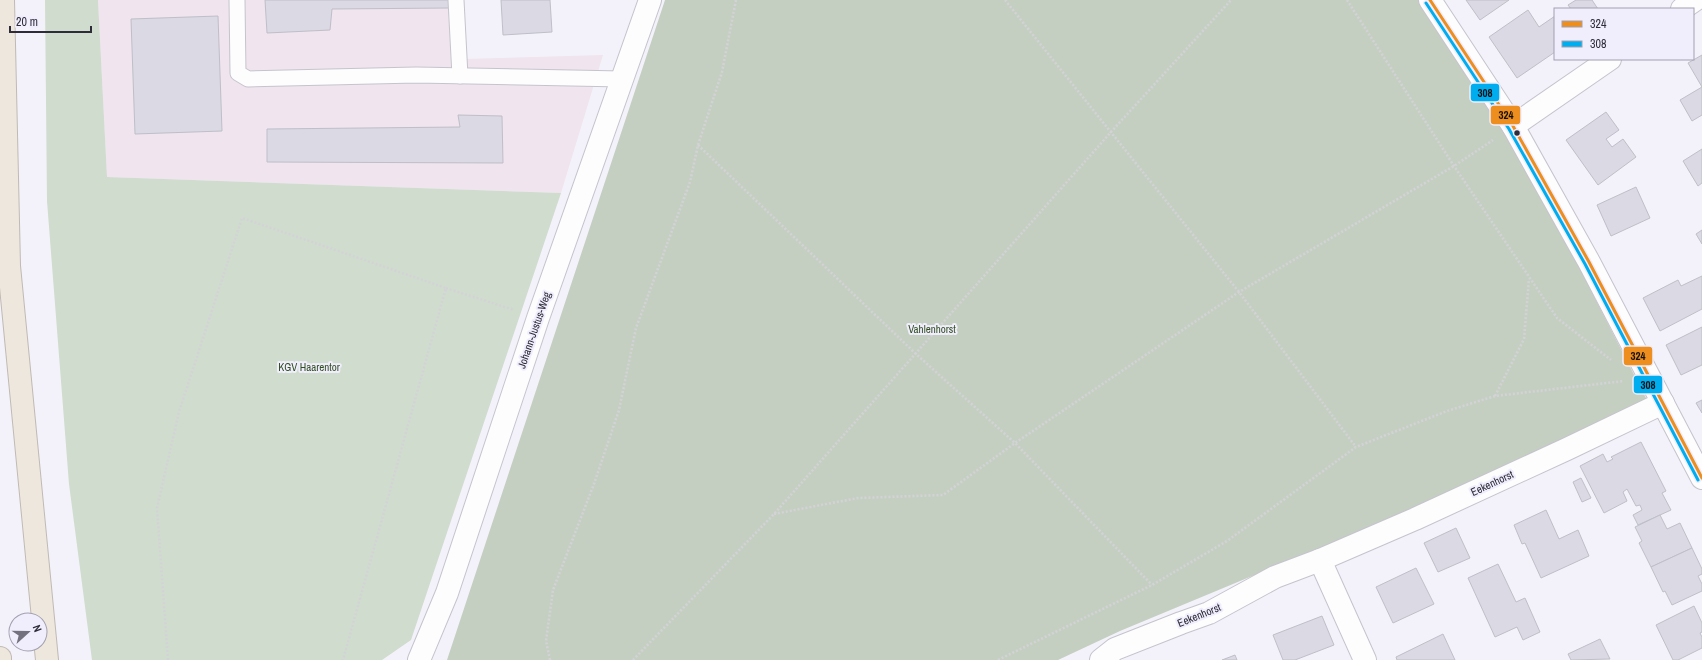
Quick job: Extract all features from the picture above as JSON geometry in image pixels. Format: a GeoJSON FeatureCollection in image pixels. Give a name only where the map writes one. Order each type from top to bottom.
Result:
{"type":"FeatureCollection","features":[{"type":"Feature","properties":{"kind":"highway"},"geometry":{"type":"LineString","coordinates":[[3,0],[9,266],[47,660]]}},
{"type":"Feature","properties":{"kind":"street","name":"Johann-Justus-Weg"},"geometry":{"type":"LineString","coordinates":[[419,660],[447,593],[538,318],[650,0]]}},
{"type":"Feature","properties":{"kind":"street"},"geometry":{"type":"LineString","coordinates":[[1430,0],[1513,126],[1589,262],[1702,478]]}},
{"type":"Feature","properties":{"kind":"street"},"geometry":{"type":"LineString","coordinates":[[1683,8],[1695,0]]}},
{"type":"Feature","properties":{"kind":"street"},"geometry":{"type":"LineString","coordinates":[[1513,126],[1609,60]]}},
{"type":"Feature","properties":{"kind":"street","name":"Eekenhorst"},"geometry":{"type":"LineString","coordinates":[[1101,660],[1115,649],[1181,622],[1209,614],[1275,577],[1320,560],[1415,519],[1567,449],[1660,397]]}},
{"type":"Feature","properties":{"kind":"street"},"geometry":{"type":"LineString","coordinates":[[1320,560],[1365,660]]}},
{"type":"Feature","properties":{"kind":"lane"},"geometry":{"type":"LineString","coordinates":[[237,0],[238,73],[248,79],[416,75],[622,79]]}},
{"type":"Feature","properties":{"kind":"lane"},"geometry":{"type":"LineString","coordinates":[[456,0],[460,76]]}},
{"type":"Feature","properties":{"kind":"path"},"geometry":{"type":"LineString","coordinates":[[550,660],[546,641],[553,590],[594,484],[616,417],[636,328],[690,182],[698,145],[722,72],[736,0]]}},
{"type":"Feature","properties":{"kind":"path"},"geometry":{"type":"LineString","coordinates":[[1005,0],[1238,292],[1356,447]]}},
{"type":"Feature","properties":{"kind":"path"},"geometry":{"type":"LineString","coordinates":[[633,660],[774,514],[1111,132],[1231,0]]}},
{"type":"Feature","properties":{"kind":"path"},"geometry":{"type":"LineString","coordinates":[[1347,0],[1454,166],[1557,318],[1617,365]]}},
{"type":"Feature","properties":{"kind":"path"},"geometry":{"type":"LineString","coordinates":[[774,514],[858,498],[943,495],[1015,443],[1238,292],[1454,166],[1513,126]]}},
{"type":"Feature","properties":{"kind":"path"},"geometry":{"type":"LineString","coordinates":[[698,145],[916,354],[1015,443],[1152,585]]}},
{"type":"Feature","properties":{"kind":"path"},"geometry":{"type":"LineString","coordinates":[[168,660],[157,508],[179,412],[242,218],[538,318]]}},
{"type":"Feature","properties":{"kind":"path"},"geometry":{"type":"LineString","coordinates":[[1495,396],[1524,339],[1529,278]]}},
{"type":"Feature","properties":{"kind":"path"},"geometry":{"type":"LineString","coordinates":[[343,660],[446,288]]}},
{"type":"Feature","properties":{"kind":"path"},"geometry":{"type":"LineString","coordinates":[[998,660],[1152,585],[1227,541],[1356,447],[1447,411],[1495,396],[1635,379],[1660,397]]}},
{"type":"Feature","properties":{"kind":"shaded area"},"geometry":{"type":"Polygon","coordinates":[[[98,0],[460,0],[463,59],[603,55],[561,193],[107,177],[98,0]]]}},
{"type":"Feature","properties":{"kind":"green space","name":"KGV Haarentor"},"geometry":{"type":"Polygon","coordinates":[[[45,0],[98,0],[107,177],[561,193],[411,640],[382,660],[92,660],[69,484],[47,201],[45,0]]]}},
{"type":"Feature","properties":{"kind":"green space","name":"Vahlenhorst"},"geometry":{"type":"Polygon","coordinates":[[[665,0],[1419,0],[1512,136],[1648,402],[1510,469],[1120,631],[1058,660],[447,660],[665,0]]]}},
{"type":"Feature","properties":{"kind":"building"},"geometry":{"type":"Polygon","coordinates":[[[265,0],[449,0],[449,8],[332,9],[330,30],[267,33],[265,0]]]}},
{"type":"Feature","properties":{"kind":"building"},"geometry":{"type":"Polygon","coordinates":[[[501,0],[550,0],[552,32],[503,35],[501,0]]]}},
{"type":"Feature","properties":{"kind":"building"},"geometry":{"type":"Polygon","coordinates":[[[1466,0],[1509,0],[1480,20],[1466,0]]]}},
{"type":"Feature","properties":{"kind":"building"},"geometry":{"type":"Polygon","coordinates":[[[1576,0],[1592,0],[1597,8],[1570,8],[1568,5],[1576,0]]]}},
{"type":"Feature","properties":{"kind":"building"},"geometry":{"type":"Polygon","coordinates":[[[1528,10],[1539,27],[1554,17],[1554,53],[1517,78],[1489,37],[1528,10]]]}},
{"type":"Feature","properties":{"kind":"building"},"geometry":{"type":"Polygon","coordinates":[[[218,16],[222,131],[135,134],[131,19],[218,16]]]}},
{"type":"Feature","properties":{"kind":"building"},"geometry":{"type":"Polygon","coordinates":[[[1702,55],[1702,87],[1688,63],[1702,55]]]}},
{"type":"Feature","properties":{"kind":"building"},"geometry":{"type":"Polygon","coordinates":[[[1702,87],[1702,115],[1692,121],[1680,100],[1702,87]]]}},
{"type":"Feature","properties":{"kind":"building"},"geometry":{"type":"Polygon","coordinates":[[[1606,112],[1619,130],[1606,139],[1612,147],[1623,139],[1636,157],[1598,185],[1566,140],[1606,112]]]}},
{"type":"Feature","properties":{"kind":"building"},"geometry":{"type":"Polygon","coordinates":[[[458,115],[502,116],[503,163],[267,162],[267,129],[460,127],[458,115]]]}},
{"type":"Feature","properties":{"kind":"building"},"geometry":{"type":"Polygon","coordinates":[[[1702,149],[1702,183],[1698,186],[1683,161],[1702,149]]]}},
{"type":"Feature","properties":{"kind":"building"},"geometry":{"type":"Polygon","coordinates":[[[1636,187],[1650,218],[1611,236],[1597,205],[1636,187]]]}},
{"type":"Feature","properties":{"kind":"building"},"geometry":{"type":"Polygon","coordinates":[[[1702,230],[1702,244],[1696,234],[1702,230]]]}},
{"type":"Feature","properties":{"kind":"building"},"geometry":{"type":"Polygon","coordinates":[[[1702,276],[1702,309],[1660,331],[1643,298],[1678,280],[1681,286],[1702,276]]]}},
{"type":"Feature","properties":{"kind":"building"},"geometry":{"type":"Polygon","coordinates":[[[1702,327],[1702,365],[1681,375],[1666,345],[1702,327]]]}},
{"type":"Feature","properties":{"kind":"building"},"geometry":{"type":"Polygon","coordinates":[[[1702,400],[1702,413],[1696,403],[1702,400]]]}},
{"type":"Feature","properties":{"kind":"building"},"geometry":{"type":"Polygon","coordinates":[[[1641,442],[1666,491],[1662,493],[1671,510],[1638,525],[1633,515],[1642,510],[1640,505],[1636,506],[1627,489],[1623,492],[1627,501],[1604,513],[1580,466],[1603,454],[1607,462],[1613,459],[1611,457],[1641,442]]]}},
{"type":"Feature","properties":{"kind":"building"},"geometry":{"type":"Polygon","coordinates":[[[1581,478],[1591,498],[1582,502],[1573,482],[1581,478]]]}},
{"type":"Feature","properties":{"kind":"building"},"geometry":{"type":"Polygon","coordinates":[[[1546,510],[1559,539],[1578,530],[1589,556],[1541,578],[1525,543],[1522,544],[1514,525],[1546,510]]]}},
{"type":"Feature","properties":{"kind":"building"},"geometry":{"type":"Polygon","coordinates":[[[1660,515],[1667,529],[1680,523],[1692,548],[1651,567],[1639,543],[1642,541],[1635,527],[1660,515]]]}},
{"type":"Feature","properties":{"kind":"building"},"geometry":{"type":"Polygon","coordinates":[[[1456,528],[1470,558],[1438,572],[1424,543],[1456,528]]]}},
{"type":"Feature","properties":{"kind":"building"},"geometry":{"type":"Polygon","coordinates":[[[1692,548],[1702,569],[1702,574],[1698,576],[1702,584],[1702,591],[1672,605],[1665,591],[1663,592],[1651,567],[1692,548]]]}},
{"type":"Feature","properties":{"kind":"building"},"geometry":{"type":"Polygon","coordinates":[[[1498,564],[1516,602],[1525,598],[1540,632],[1523,640],[1517,627],[1495,637],[1468,578],[1498,564]]]}},
{"type":"Feature","properties":{"kind":"building"},"geometry":{"type":"Polygon","coordinates":[[[1416,568],[1434,604],[1393,623],[1376,587],[1416,568]]]}},
{"type":"Feature","properties":{"kind":"building"},"geometry":{"type":"Polygon","coordinates":[[[1694,606],[1702,623],[1702,632],[1700,633],[1702,637],[1702,648],[1678,660],[1673,660],[1656,625],[1694,606]]]}},
{"type":"Feature","properties":{"kind":"building"},"geometry":{"type":"Polygon","coordinates":[[[1322,616],[1334,645],[1295,660],[1283,660],[1273,635],[1322,616]]]}},
{"type":"Feature","properties":{"kind":"building"},"geometry":{"type":"Polygon","coordinates":[[[1443,634],[1455,660],[1397,660],[1396,657],[1443,634]]]}},
{"type":"Feature","properties":{"kind":"building"},"geometry":{"type":"Polygon","coordinates":[[[1600,639],[1610,659],[1571,660],[1568,654],[1600,639]]]}},
{"type":"Feature","properties":{"kind":"building"},"geometry":{"type":"Polygon","coordinates":[[[1235,655],[1237,660],[1222,660],[1235,655]]]}},
{"type":"Feature","properties":{"kind":"transit line","name":"324"},"geometry":{"type":"LineString","coordinates":[[1430,0],[1513,126],[1589,262],[1702,478]]}},
{"type":"Feature","properties":{"kind":"transit line","name":"308"},"geometry":{"type":"LineString","coordinates":[[1426,3],[1509,129],[1585,264],[1698,480]]}}]}
